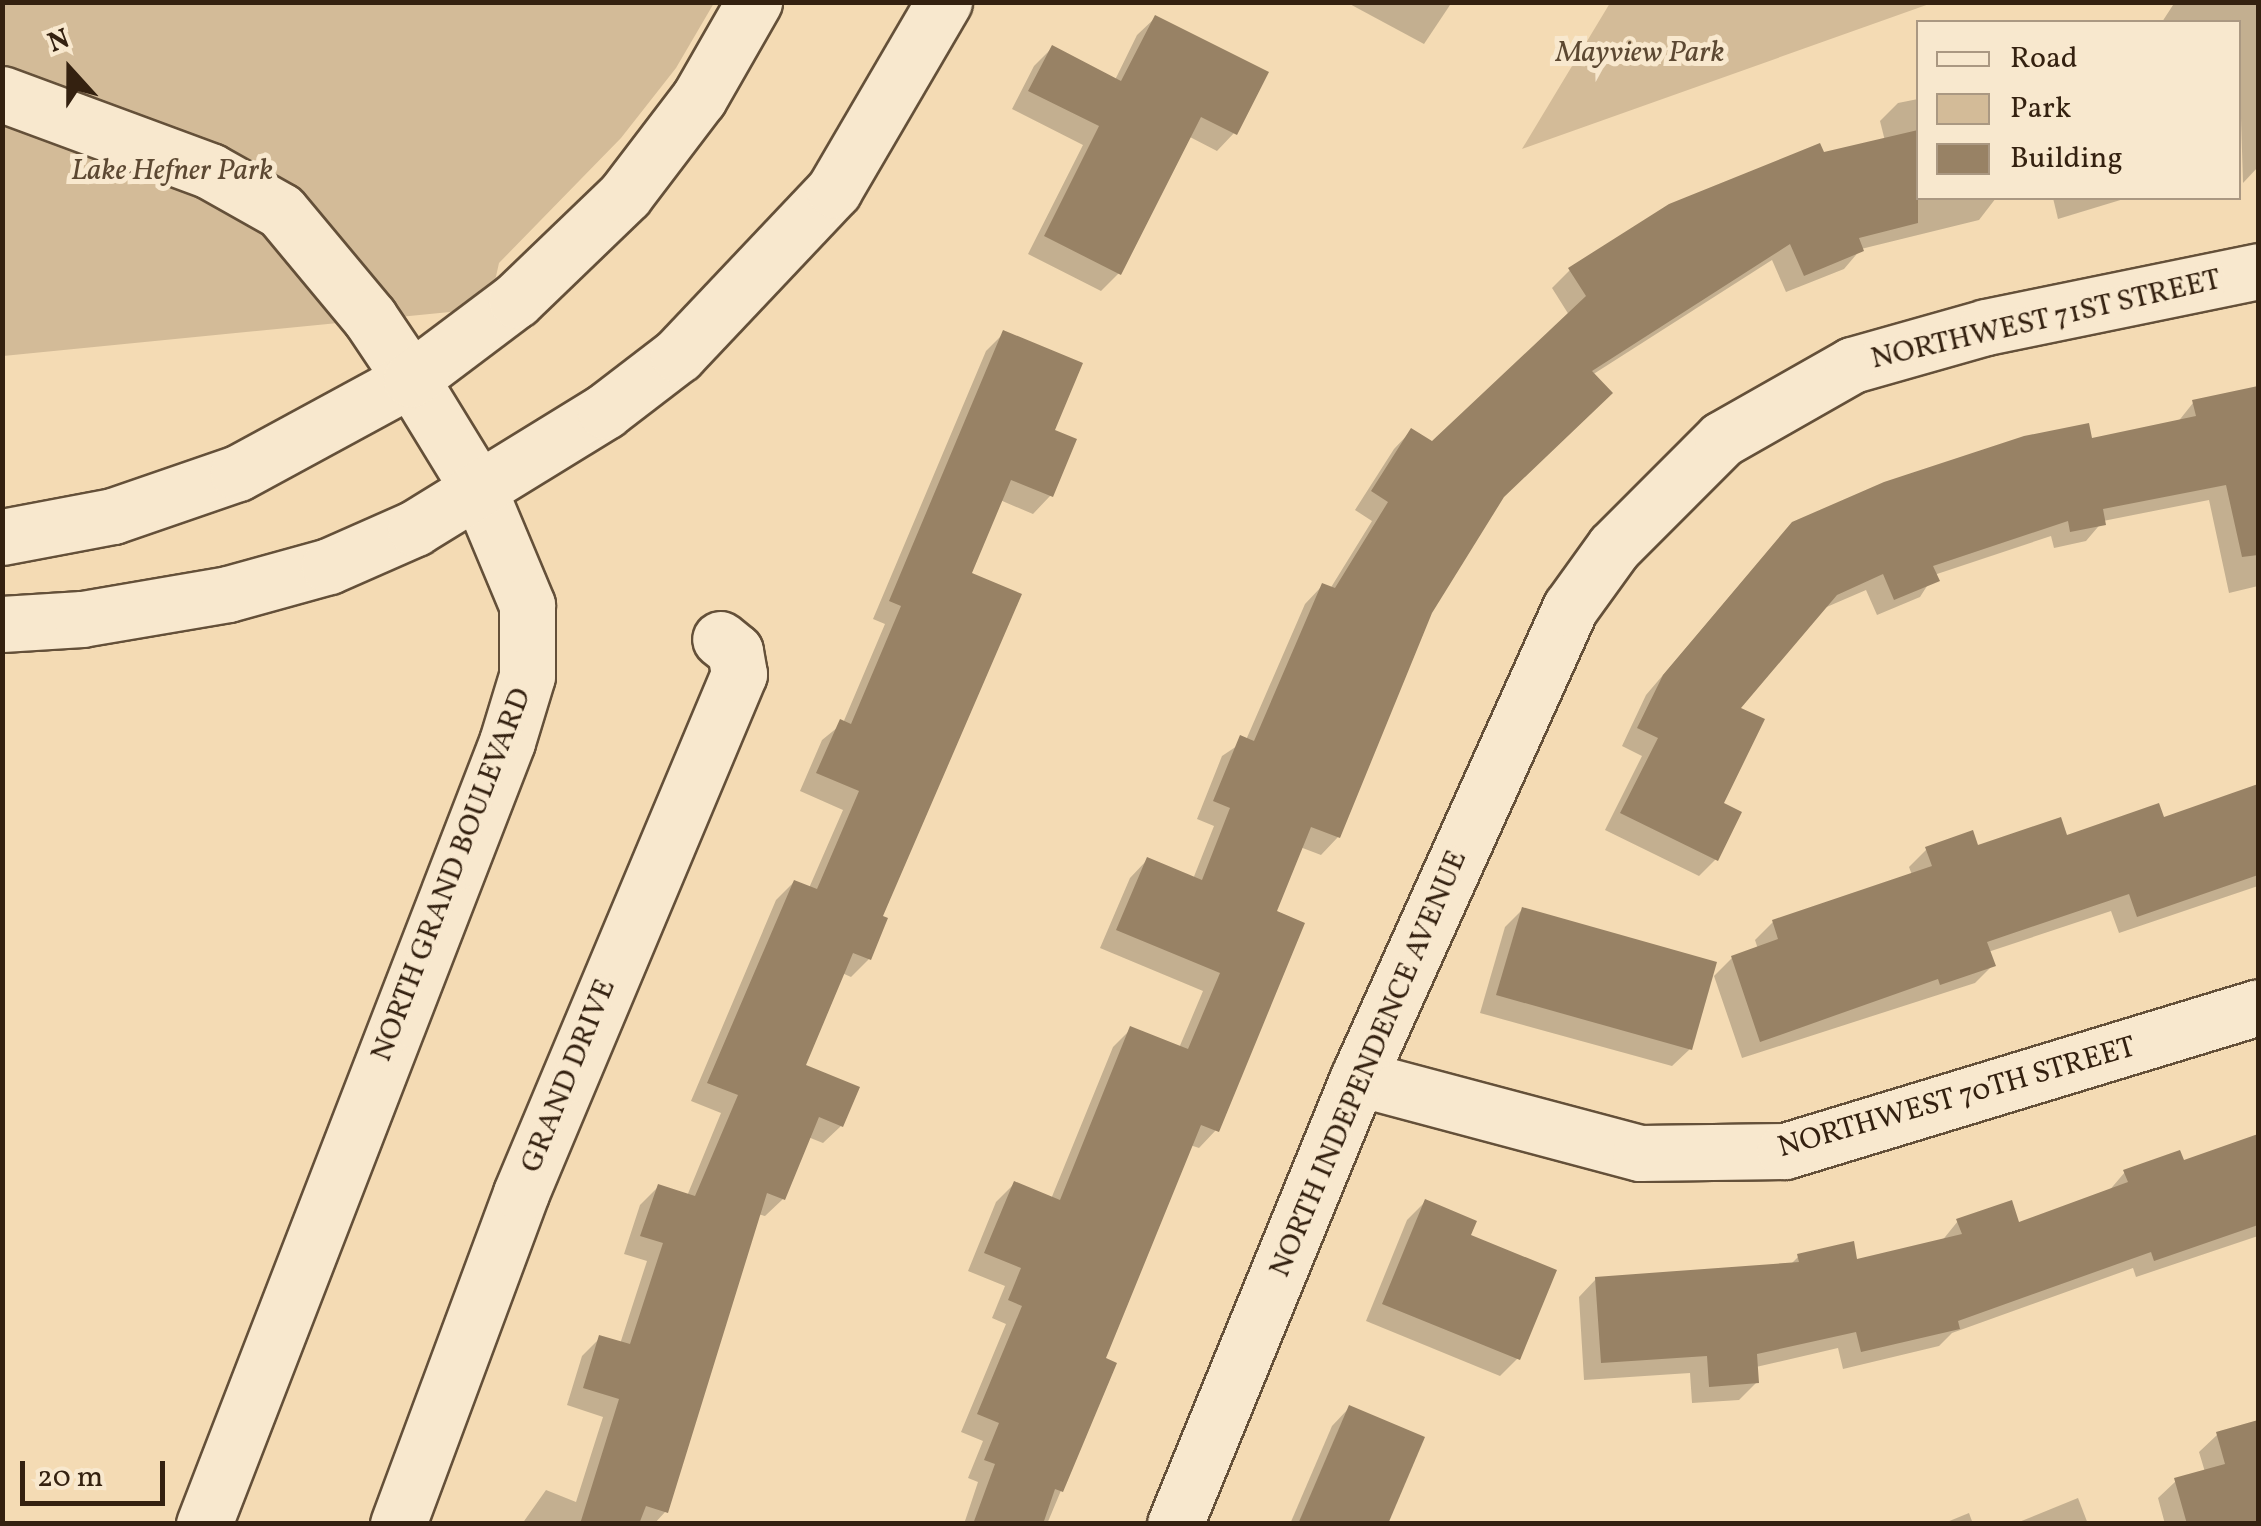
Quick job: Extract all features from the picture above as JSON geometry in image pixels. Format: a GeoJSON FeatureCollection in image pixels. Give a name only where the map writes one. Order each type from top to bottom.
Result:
{"type":"FeatureCollection","features":[{"type":"Feature","properties":{"kind":"street"},"geometry":{"type":"LineString","coordinates":[[2,537],[112,516],[238,474],[411,379],[516,300],[625,194],[699,98],[754,2]]}},
{"type":"Feature","properties":{"kind":"street"},"geometry":{"type":"LineString","coordinates":[[2,624],[82,620],[228,594],[330,566],[479,490],[606,412],[678,355],[762,273],[834,190],[944,2]]}},
{"type":"Feature","properties":{"kind":"street","name":"NORTH GRAND BOULEVARD"},"geometry":{"type":"LineString","coordinates":[[2,94],[210,171],[281,211],[370,318],[411,379],[479,490],[527,605],[527,676],[204,1524]]}},
{"type":"Feature","properties":{"kind":"street","name":"NORTHWEST 71ST STREET"},"geometry":{"type":"LineString","coordinates":[[1570,608],[1614,547],[1722,438],[1852,364],[1986,327],[2258,272]]}},
{"type":"Feature","properties":{"kind":"street","name":"NORTH INDEPENDENCE AVENUE"},"geometry":{"type":"LineString","coordinates":[[1174,1524],[1358,1078],[1570,608]]}},
{"type":"Feature","properties":{"kind":"street","name":"GRAND DRIVE"},"geometry":{"type":"LineString","coordinates":[[398,1524],[522,1192],[739,674],[734,650],[720,639]]}},
{"type":"Feature","properties":{"kind":"street","name":"NORTHWEST 70TH STREET"},"geometry":{"type":"LineString","coordinates":[[1358,1078],[1640,1153],[1784,1152],[2258,1007]]}},
{"type":"Feature","properties":{"kind":"green space","name":"Mayview Park"},"geometry":{"type":"Polygon","coordinates":[[[1610,2],[1932,3],[1522,149],[1610,2]]]}},
{"type":"Feature","properties":{"kind":"green space","name":"Lake Hefner Park"},"geometry":{"type":"Polygon","coordinates":[[[3,3],[714,3],[676,68],[621,138],[499,263],[495,281],[471,303],[450,312],[3,356],[3,3]]]}},
{"type":"Feature","properties":{"kind":"building"},"geometry":{"type":"Polygon","coordinates":[[[1155,15],[1269,72],[1237,135],[1201,117],[1121,275],[1044,236],[1099,126],[1028,91],[1052,45],[1121,81],[1155,15]]]}},
{"type":"Feature","properties":{"kind":"building"},"geometry":{"type":"Polygon","coordinates":[[[1916,130],[1918,223],[1859,238],[1864,251],[1804,276],[1790,244],[1592,371],[1613,393],[1504,497],[1432,613],[1340,838],[1311,827],[1277,911],[1305,923],[1219,1132],[1201,1125],[1106,1358],[1117,1363],[1063,1492],[1055,1489],[1043,1524],[973,1524],[995,1464],[984,1460],[999,1423],[977,1414],[1022,1306],[1008,1300],[1021,1268],[984,1253],[1014,1181],[1060,1200],[1130,1026],[1188,1049],[1220,973],[1116,930],[1147,857],[1202,880],[1230,808],[1213,801],[1240,735],[1254,741],[1322,583],[1335,588],[1388,502],[1371,491],[1411,428],[1432,441],[1586,296],[1568,268],[1669,204],[1820,143],[1824,152],[1916,130]]]}},
{"type":"Feature","properties":{"kind":"building"},"geometry":{"type":"Polygon","coordinates":[[[1003,330],[1083,363],[1055,430],[1077,439],[1053,497],[1011,480],[972,573],[1022,594],[883,916],[888,918],[871,960],[853,953],[806,1065],[860,1087],[843,1127],[819,1117],[785,1200],[767,1193],[668,1513],[646,1506],[639,1524],[580,1524],[619,1399],[583,1388],[599,1335],[630,1344],[663,1243],[640,1236],[658,1184],[695,1196],[738,1095],[707,1083],[794,880],[817,889],[859,791],[816,773],[840,719],[851,724],[901,606],[889,601],[1003,330]]]}},
{"type":"Feature","properties":{"kind":"building"},"geometry":{"type":"Polygon","coordinates":[[[2258,386],[2258,555],[2242,557],[2226,485],[2103,509],[2106,525],[2070,532],[2068,521],[1933,566],[1940,581],[1894,600],[1883,574],[1837,595],[1741,708],[1765,719],[1724,803],[1742,812],[1718,861],[1620,813],[1658,738],[1637,728],[1663,675],[1792,522],[1884,482],[2024,436],[2089,423],[2092,438],[2196,416],[2192,400],[2258,386]]]}},
{"type":"Feature","properties":{"kind":"building"},"geometry":{"type":"Polygon","coordinates":[[[2258,784],[2258,875],[2137,917],[2129,894],[1987,942],[1996,966],[1940,985],[1938,979],[1760,1042],[1731,956],[1778,939],[1772,920],[1932,866],[1925,847],[1973,830],[1978,845],[2061,817],[2067,835],[2159,803],[2164,817],[2258,784]]]}},
{"type":"Feature","properties":{"kind":"building"},"geometry":{"type":"Polygon","coordinates":[[[1522,907],[1717,962],[1692,1050],[1496,995],[1522,907]]]}},
{"type":"Feature","properties":{"kind":"building"},"geometry":{"type":"Polygon","coordinates":[[[2258,1134],[2258,1225],[2154,1261],[2151,1252],[1958,1321],[1960,1329],[1861,1352],[1856,1332],[1757,1354],[1759,1383],[1709,1387],[1707,1356],[1601,1363],[1595,1277],[1799,1262],[1797,1254],[1854,1241],[1857,1259],[1962,1234],[1956,1219],[2012,1200],[2019,1222],[2128,1182],[2123,1170],[2180,1150],[2184,1160],[2258,1134]]]}},
{"type":"Feature","properties":{"kind":"building"},"geometry":{"type":"Polygon","coordinates":[[[1425,1199],[1477,1221],[1471,1235],[1557,1270],[1520,1360],[1382,1304],[1425,1199]]]}},
{"type":"Feature","properties":{"kind":"building"},"geometry":{"type":"Polygon","coordinates":[[[1349,1405],[1425,1437],[1388,1524],[1298,1524],[1349,1405]]]}},
{"type":"Feature","properties":{"kind":"building"},"geometry":{"type":"Polygon","coordinates":[[[2258,1420],[2258,1524],[2187,1524],[2174,1478],[2225,1464],[2216,1432],[2258,1420]]]}}]}
